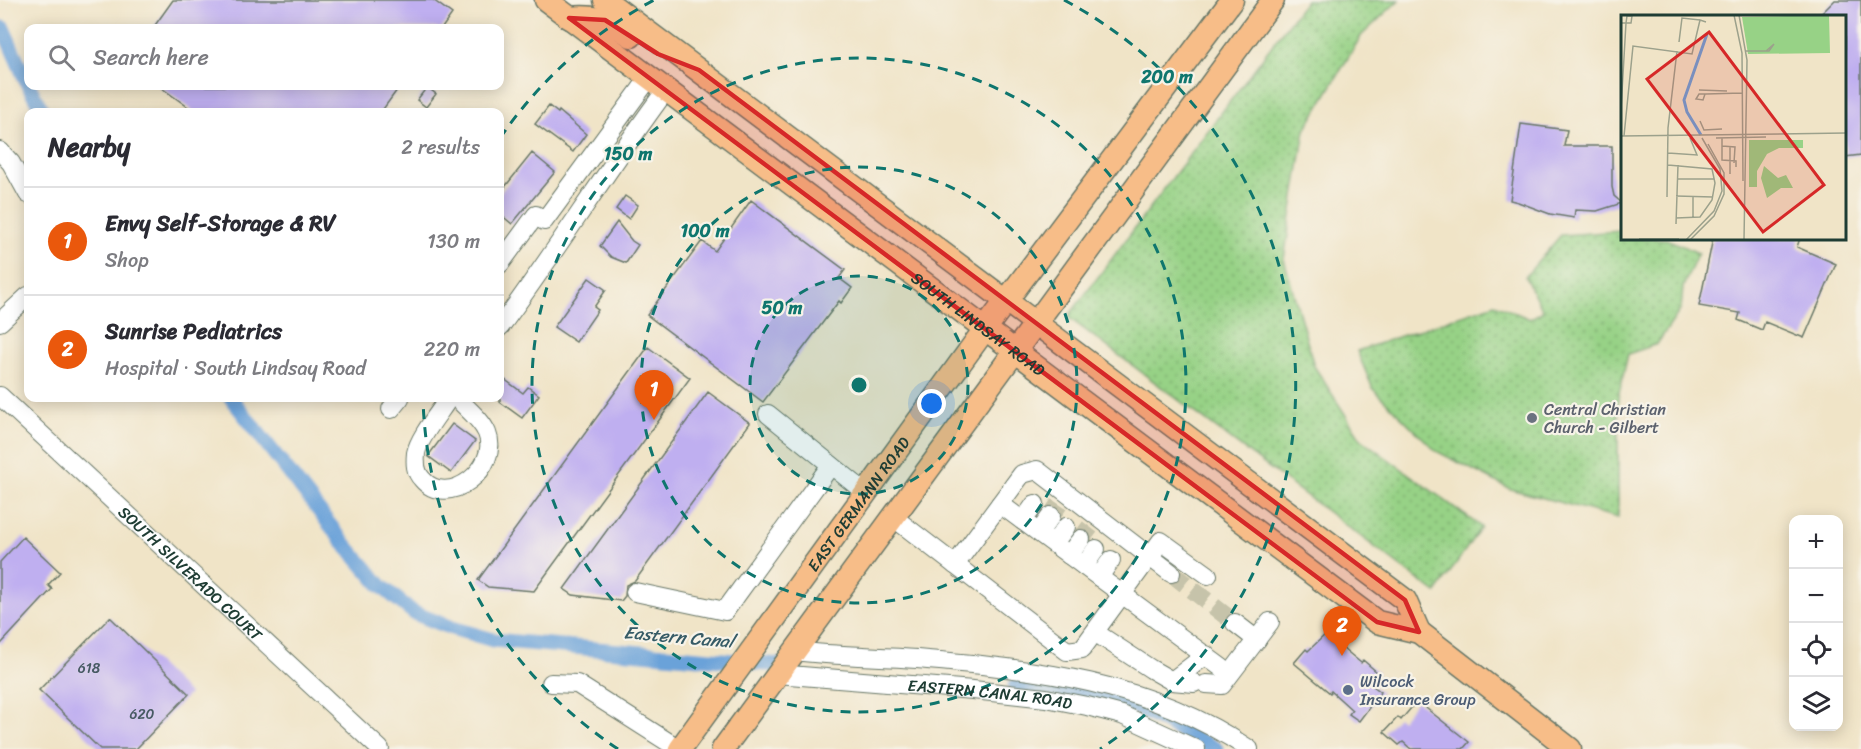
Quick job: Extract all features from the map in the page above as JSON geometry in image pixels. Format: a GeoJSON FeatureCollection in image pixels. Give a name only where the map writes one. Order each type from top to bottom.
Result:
{"type":"FeatureCollection","features":[{"type":"Feature","properties":{"kind":"main road","name":"SOUTH LINDSAY ROAD"},"geometry":{"type":"LineString","coordinates":[[546,0],[1377,622],[1419,632],[1570,749]]}},
{"type":"Feature","properties":{"kind":"main road","name":"SOUTH LINDSAY ROAD"},"geometry":{"type":"LineString","coordinates":[[605,0],[1405,600],[1419,632]]}},
{"type":"Feature","properties":{"kind":"main road","name":"EAST GERMANN ROAD"},"geometry":{"type":"LineString","coordinates":[[680,749],[985,329],[1232,0]]}},
{"type":"Feature","properties":{"kind":"main road"},"geometry":{"type":"LineString","coordinates":[[723,749],[1273,0]]}},
{"type":"Feature","properties":{"kind":"main road"},"geometry":{"type":"LineString","coordinates":[[569,18],[591,16],[605,20],[658,54],[699,70]]}},
{"type":"Feature","properties":{"kind":"street"},"geometry":{"type":"LineString","coordinates":[[504,259],[536,215],[544,220],[658,84]]}},
{"type":"Feature","properties":{"kind":"street"},"geometry":{"type":"LineString","coordinates":[[504,322],[533,283],[630,138],[658,84]]}},
{"type":"Feature","properties":{"kind":"street"},"geometry":{"type":"LineString","coordinates":[[0,151],[11,163],[24,187]]}},
{"type":"Feature","properties":{"kind":"street"},"geometry":{"type":"LineString","coordinates":[[0,322],[24,300]]}},
{"type":"Feature","properties":{"kind":"street","name":"SOUTH SILVERADO COURT"},"geometry":{"type":"LineString","coordinates":[[0,396],[380,749]]}},
{"type":"Feature","properties":{"kind":"street"},"geometry":{"type":"LineString","coordinates":[[447,402],[417,450],[415,465],[419,477],[428,486],[439,490],[462,486],[478,472],[487,456],[489,443],[487,433],[461,402]]}},
{"type":"Feature","properties":{"kind":"street"},"geometry":{"type":"LineString","coordinates":[[768,414],[866,493]]}},
{"type":"Feature","properties":{"kind":"street"},"geometry":{"type":"LineString","coordinates":[[635,592],[725,610],[831,465]]}},
{"type":"Feature","properties":{"kind":"street"},"geometry":{"type":"LineString","coordinates":[[955,565],[1022,474],[1037,470],[1044,493],[1104,538],[1150,556],[1171,573]]}},
{"type":"Feature","properties":{"kind":"street"},"geometry":{"type":"LineString","coordinates":[[1023,521],[1044,493]]}},
{"type":"Feature","properties":{"kind":"street"},"geometry":{"type":"LineString","coordinates":[[1000,504],[1222,668]]}},
{"type":"Feature","properties":{"kind":"street"},"geometry":{"type":"LineString","coordinates":[[1039,532],[1059,504]]}},
{"type":"Feature","properties":{"kind":"street"},"geometry":{"type":"LineString","coordinates":[[1054,543],[1074,516]]}},
{"type":"Feature","properties":{"kind":"street"},"geometry":{"type":"LineString","coordinates":[[893,517],[1067,651],[1082,650],[1161,541],[1208,575]]}},
{"type":"Feature","properties":{"kind":"street"},"geometry":{"type":"LineString","coordinates":[[1077,561],[1104,538]]}},
{"type":"Feature","properties":{"kind":"street"},"geometry":{"type":"LineString","coordinates":[[1099,577],[1104,538]]}},
{"type":"Feature","properties":{"kind":"street"},"geometry":{"type":"LineString","coordinates":[[1096,633],[1172,681],[1222,685],[1270,622]]}},
{"type":"Feature","properties":{"kind":"street"},"geometry":{"type":"LineString","coordinates":[[1235,623],[1257,640]]}},
{"type":"Feature","properties":{"kind":"street"},"geometry":{"type":"LineString","coordinates":[[794,651],[917,659],[1052,673],[1129,692],[1176,709],[1249,749]]}},
{"type":"Feature","properties":{"kind":"street"},"geometry":{"type":"LineString","coordinates":[[1172,681],[1206,655]]}},
{"type":"Feature","properties":{"kind":"street","name":"EASTERN CANAL ROAD"},"geometry":{"type":"LineString","coordinates":[[777,674],[973,690],[1077,704],[1122,715],[1196,749]]}},
{"type":"Feature","properties":{"kind":"street"},"geometry":{"type":"LineString","coordinates":[[551,683],[577,684],[680,749]]}},
{"type":"Feature","properties":{"kind":"highlighted area"},"geometry":{"type":"Polygon","coordinates":[[[569,18],[605,20],[658,54],[699,70],[1405,600],[1419,632],[1377,622],[569,18]]]}},
{"type":"Feature","properties":{"kind":"green space"},"geometry":{"type":"Polygon","coordinates":[[[1306,0],[1399,0],[1361,36],[1305,130],[1284,259],[1314,366],[1361,439],[1481,527],[1436,593],[1068,317],[1306,0]]]}},
{"type":"Feature","properties":{"kind":"green space"},"geometry":{"type":"Polygon","coordinates":[[[1621,231],[1621,240],[1669,240],[1698,253],[1683,287],[1681,309],[1657,344],[1628,354],[1618,398],[1618,518],[1510,489],[1436,451],[1373,389],[1357,351],[1495,304],[1530,319],[1543,311],[1525,277],[1561,235],[1621,231]]]}},
{"type":"Feature","properties":{"kind":"building"},"geometry":{"type":"Polygon","coordinates":[[[173,0],[433,0],[452,14],[445,24],[156,24],[173,0]]]}},
{"type":"Feature","properties":{"kind":"building"},"geometry":{"type":"Polygon","coordinates":[[[1835,0],[1861,0],[1861,155],[1846,157],[1846,15],[1820,15],[1835,0]]]}},
{"type":"Feature","properties":{"kind":"building"},"geometry":{"type":"Polygon","coordinates":[[[165,90],[397,90],[384,108],[189,108],[165,90]]]}},
{"type":"Feature","properties":{"kind":"building"},"geometry":{"type":"Polygon","coordinates":[[[425,90],[431,90],[436,94],[426,107],[417,100],[425,90]]]}},
{"type":"Feature","properties":{"kind":"building"},"geometry":{"type":"Polygon","coordinates":[[[549,106],[558,113],[559,111],[586,134],[573,152],[535,124],[549,106]]]}},
{"type":"Feature","properties":{"kind":"building"},"geometry":{"type":"Polygon","coordinates":[[[1521,124],[1567,130],[1564,146],[1612,146],[1612,187],[1614,196],[1621,203],[1597,211],[1575,210],[1574,218],[1550,214],[1510,200],[1521,124]]]}},
{"type":"Feature","properties":{"kind":"building"},"geometry":{"type":"Polygon","coordinates":[[[532,153],[555,172],[512,224],[504,217],[504,188],[532,153]]]}},
{"type":"Feature","properties":{"kind":"building"},"geometry":{"type":"Polygon","coordinates":[[[625,196],[638,205],[629,219],[616,209],[625,196]]]}},
{"type":"Feature","properties":{"kind":"building"},"geometry":{"type":"Polygon","coordinates":[[[751,200],[845,270],[839,278],[852,288],[841,303],[839,301],[763,402],[647,315],[702,241],[715,251],[751,200]]]}},
{"type":"Feature","properties":{"kind":"building"},"geometry":{"type":"Polygon","coordinates":[[[617,222],[638,245],[626,263],[611,257],[600,246],[617,222]]]}},
{"type":"Feature","properties":{"kind":"building"},"geometry":{"type":"Polygon","coordinates":[[[1713,240],[1799,240],[1797,247],[1836,264],[1804,338],[1765,322],[1762,330],[1738,320],[1740,313],[1699,306],[1713,240]]]}},
{"type":"Feature","properties":{"kind":"building"},"geometry":{"type":"Polygon","coordinates":[[[589,278],[606,290],[594,307],[598,310],[576,342],[554,327],[589,278]]]}},
{"type":"Feature","properties":{"kind":"building"},"geometry":{"type":"Polygon","coordinates":[[[648,347],[690,378],[534,591],[488,587],[478,580],[648,347]]]}},
{"type":"Feature","properties":{"kind":"building"},"geometry":{"type":"Polygon","coordinates":[[[504,379],[523,393],[528,387],[539,395],[522,418],[500,402],[504,402],[504,379]]]}},
{"type":"Feature","properties":{"kind":"building"},"geometry":{"type":"Polygon","coordinates":[[[708,392],[750,423],[635,581],[626,585],[625,596],[621,601],[573,595],[564,589],[708,392]]]}},
{"type":"Feature","properties":{"kind":"building"},"geometry":{"type":"Polygon","coordinates":[[[452,424],[475,441],[451,473],[428,456],[452,424]]]}},
{"type":"Feature","properties":{"kind":"building"},"geometry":{"type":"Polygon","coordinates":[[[23,537],[60,572],[48,585],[52,589],[0,645],[0,562],[23,537]]]}},
{"type":"Feature","properties":{"kind":"building"},"geometry":{"type":"Polygon","coordinates":[[[110,617],[189,694],[136,749],[100,749],[39,690],[110,617]]]}},
{"type":"Feature","properties":{"kind":"building"},"geometry":{"type":"Polygon","coordinates":[[[1326,634],[1361,663],[1363,660],[1378,673],[1369,683],[1381,692],[1359,721],[1349,714],[1352,710],[1331,691],[1330,693],[1294,663],[1306,649],[1308,651],[1326,634]]]}},
{"type":"Feature","properties":{"kind":"building"},"geometry":{"type":"Polygon","coordinates":[[[1417,701],[1469,742],[1463,749],[1411,749],[1403,742],[1399,745],[1384,732],[1398,717],[1401,720],[1417,701]]]}},
{"type":"Feature","properties":{"kind":"waterway","name":"Eastern Canal"},"geometry":{"type":"LineString","coordinates":[[3,28],[24,76]]}},
{"type":"Feature","properties":{"kind":"waterway","name":"Eastern Canal"},"geometry":{"type":"LineString","coordinates":[[31,90],[41,108]]}},
{"type":"Feature","properties":{"kind":"waterway","name":"Eastern Canal"},"geometry":{"type":"LineString","coordinates":[[234,402],[344,543],[381,586],[414,613],[452,628],[493,640],[791,666]]}},
{"type":"Feature","properties":{"kind":"waterway","name":"Eastern Canal"},"geometry":{"type":"LineString","coordinates":[[1015,686],[1057,690],[1136,707],[1216,749]]}},
{"type":"Feature","properties":{"kind":"tunnel"},"geometry":{"type":"LineString","coordinates":[[1051,516],[1059,504]]}},
{"type":"Feature","properties":{"kind":"tunnel"},"geometry":{"type":"LineString","coordinates":[[1081,539],[1090,527]]}},
{"type":"Feature","properties":{"kind":"tunnel"},"geometry":{"type":"LineString","coordinates":[[1171,573],[1235,623]]}},
{"type":"Feature","properties":{"kind":"place","name":"Central Christian Church - Gilbert"},"geometry":{"type":"Point","coordinates":[1532,418]}},
{"type":"Feature","properties":{"kind":"place","name":"Envy Self-Storage & RV"},"geometry":{"type":"Point","coordinates":[654,420]}},
{"type":"Feature","properties":{"kind":"place","name":"Sunrise Pediatrics"},"geometry":{"type":"Point","coordinates":[1342,656]}},
{"type":"Feature","properties":{"kind":"place","name":"Wilcock Insurance Group"},"geometry":{"type":"Point","coordinates":[1348,690]}}]}
